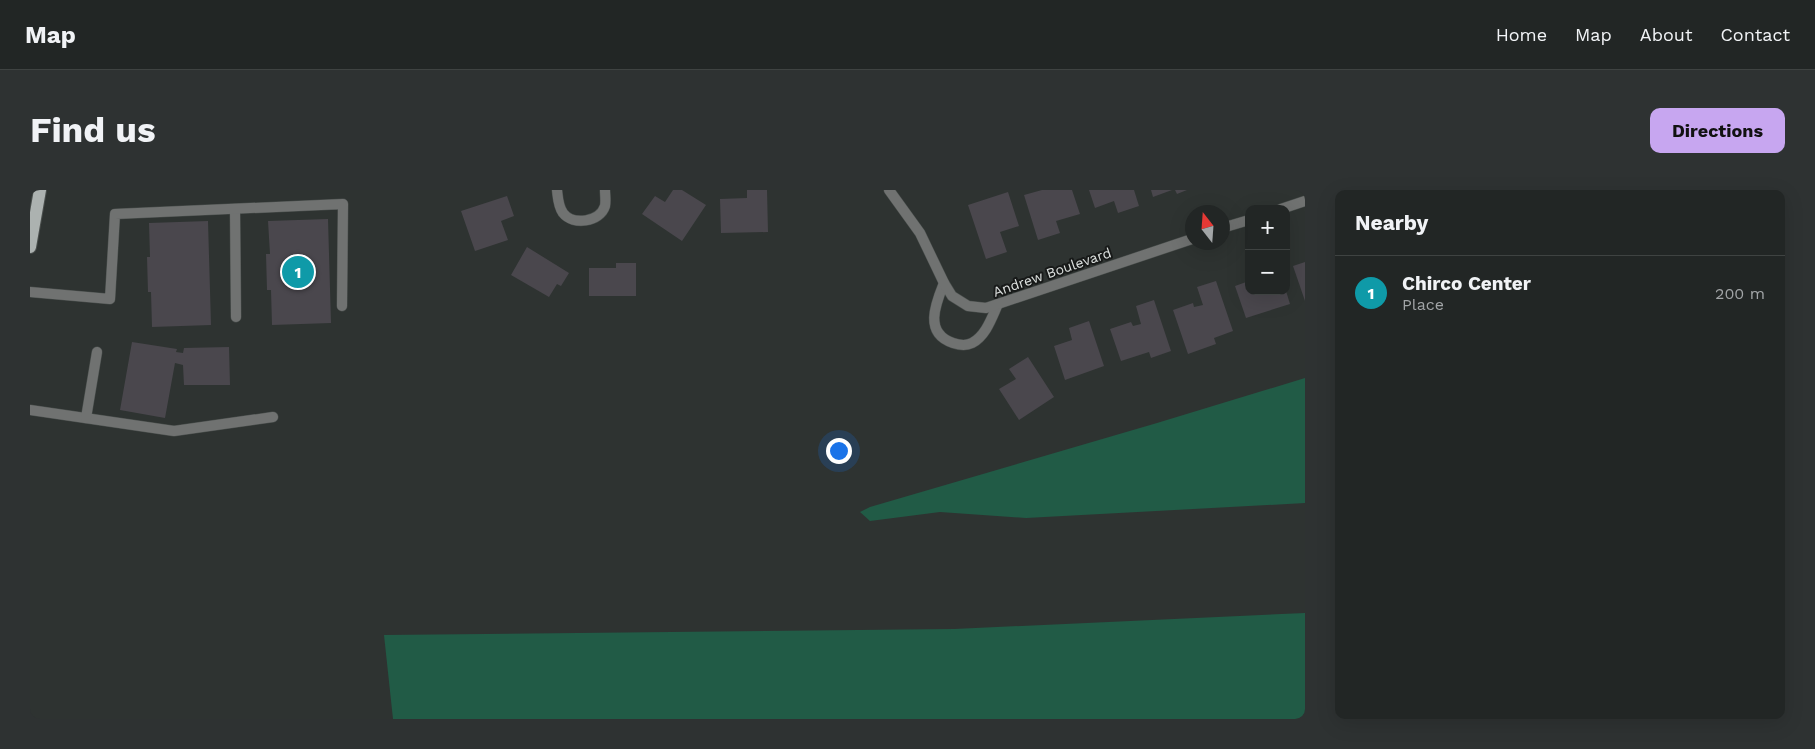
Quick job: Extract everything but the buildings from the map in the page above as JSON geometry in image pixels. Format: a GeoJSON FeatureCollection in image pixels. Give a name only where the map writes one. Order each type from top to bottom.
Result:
{"type":"FeatureCollection","features":[{"type":"Feature","properties":{"kind":"main road"},"geometry":{"type":"LineString","coordinates":[[30,246],[40,190]]}},
{"type":"Feature","properties":{"kind":"street"},"geometry":{"type":"LineString","coordinates":[[557,190],[558,202],[563,213],[570,219],[587,221],[598,215],[605,206],[605,190]]}},
{"type":"Feature","properties":{"kind":"street","name":"Andrew Boulevard"},"geometry":{"type":"LineString","coordinates":[[889,190],[920,233],[944,283],[954,298],[968,306],[986,308],[1185,241]]}},
{"type":"Feature","properties":{"kind":"street"},"geometry":{"type":"LineString","coordinates":[[1290,206],[1305,200]]}},
{"type":"Feature","properties":{"kind":"street"},"geometry":{"type":"LineString","coordinates":[[30,292],[110,299],[115,214],[342,204],[342,306]]}},
{"type":"Feature","properties":{"kind":"street"},"geometry":{"type":"LineString","coordinates":[[235,209],[236,317]]}},
{"type":"Feature","properties":{"kind":"street"},"geometry":{"type":"LineString","coordinates":[[1230,226],[1245,221]]}},
{"type":"Feature","properties":{"kind":"street"},"geometry":{"type":"LineString","coordinates":[[944,283],[935,305],[934,319],[936,328],[948,341],[964,345],[973,342],[986,330],[998,304]]}},
{"type":"Feature","properties":{"kind":"street"},"geometry":{"type":"LineString","coordinates":[[86,418],[97,352]]}},
{"type":"Feature","properties":{"kind":"street"},"geometry":{"type":"LineString","coordinates":[[30,410],[174,431],[272,417]]}},
{"type":"Feature","properties":{"kind":"green space"},"geometry":{"type":"Polygon","coordinates":[[[1305,378],[1305,503],[1026,518],[940,512],[870,521],[860,512],[870,507],[1305,378]]]}},
{"type":"Feature","properties":{"kind":"green space"},"geometry":{"type":"Polygon","coordinates":[[[1305,613],[1305,719],[393,719],[384,635],[954,629],[1305,613]]]}},
{"type":"Feature","properties":{"kind":"place","name":"Chirco Center"},"geometry":{"type":"Point","coordinates":[298,272]}}]}
